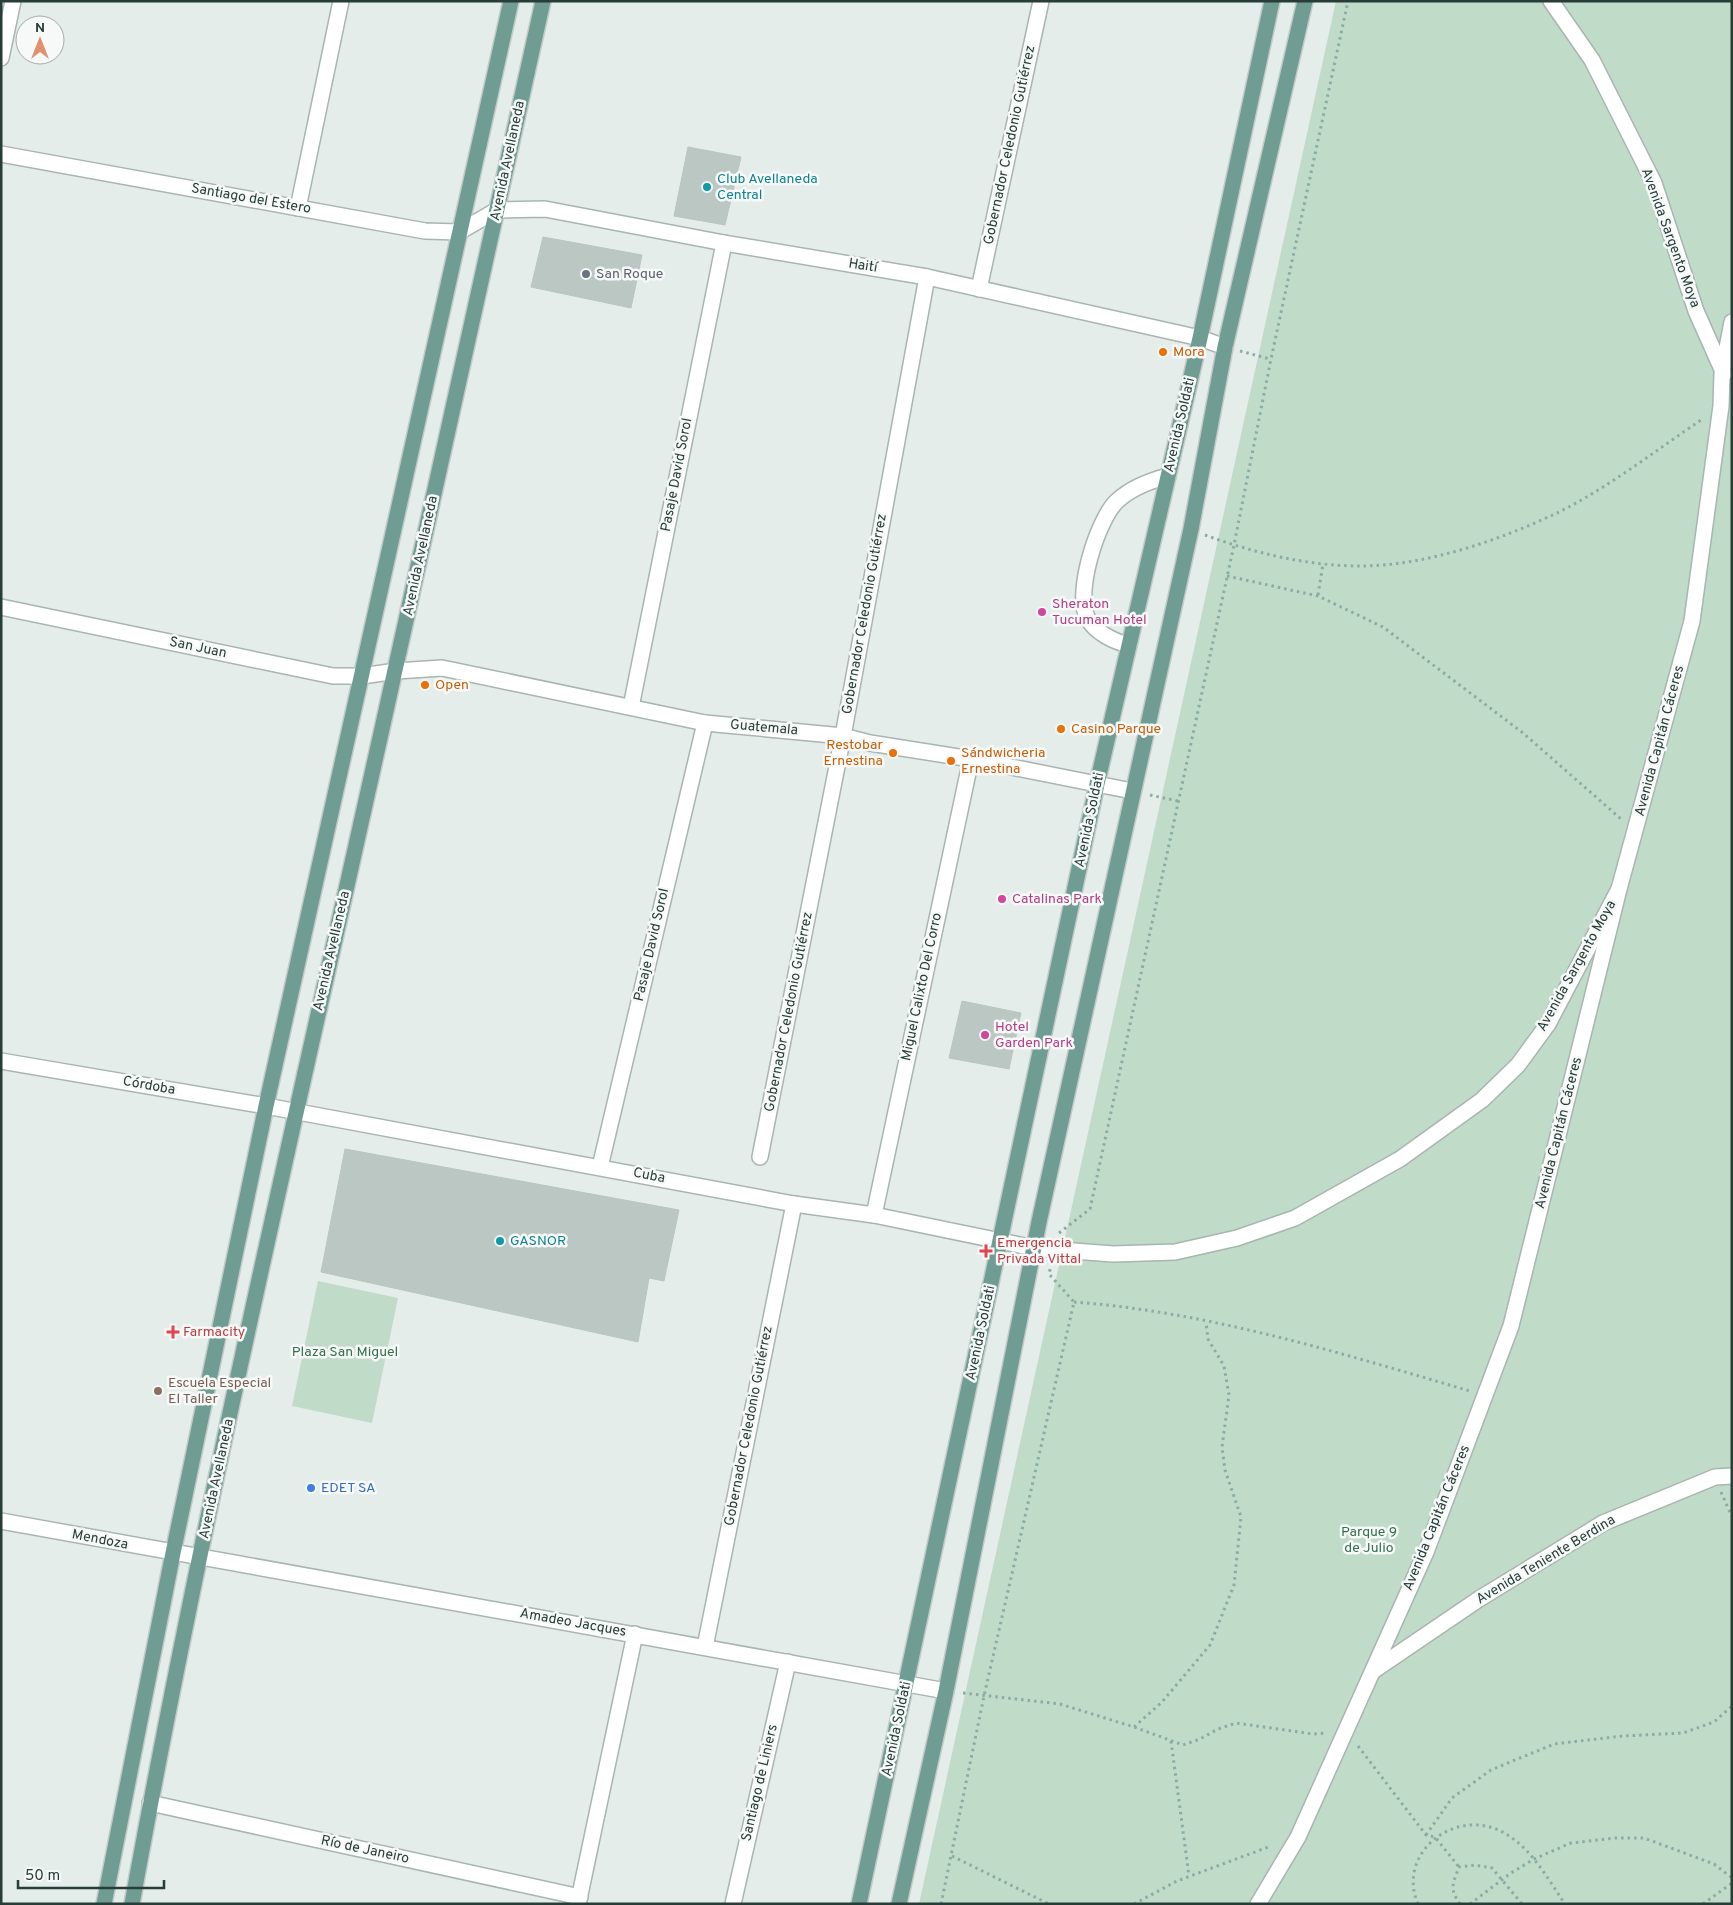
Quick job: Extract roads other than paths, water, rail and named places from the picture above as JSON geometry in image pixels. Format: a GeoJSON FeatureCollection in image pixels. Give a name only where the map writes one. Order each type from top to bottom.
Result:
{"type":"FeatureCollection","features":[{"type":"Feature","properties":{"kind":"main road","name":"Avenida Avellaneda"},"geometry":{"type":"LineString","coordinates":[[104,1904],[173,1553],[266,1106],[511,1]]}},
{"type":"Feature","properties":{"kind":"main road","name":"Avenida Avellaneda"},"geometry":{"type":"LineString","coordinates":[[132,1904],[150,1803],[200,1557],[296,1112],[396,671],[543,1]]}},
{"type":"Feature","properties":{"kind":"main road","name":"Avenida Soldati"},"geometry":{"type":"LineString","coordinates":[[859,1904],[1098,784],[1200,338],[1272,1]]}},
{"type":"Feature","properties":{"kind":"main road","name":"Avenida Soldati"},"geometry":{"type":"LineString","coordinates":[[899,1904],[946,1691],[1034,1248],[1190,529],[1225,347],[1305,1]]}},
{"type":"Feature","properties":{"kind":"street"},"geometry":{"type":"LineString","coordinates":[[1,58],[13,1]]}},
{"type":"Feature","properties":{"kind":"street"},"geometry":{"type":"LineString","coordinates":[[298,208],[341,1]]}},
{"type":"Feature","properties":{"kind":"street","name":"Gobernador Celedonio Gutiérrez"},"geometry":{"type":"LineString","coordinates":[[979,289],[1041,1]]}},
{"type":"Feature","properties":{"kind":"street","name":"Avenida Sargento Moya"},"geometry":{"type":"LineString","coordinates":[[1552,1],[1592,60],[1654,183],[1696,311],[1727,375]]}},
{"type":"Feature","properties":{"kind":"street","name":"Santiago del Estero"},"geometry":{"type":"LineString","coordinates":[[1,154],[425,231],[459,232]]}},
{"type":"Feature","properties":{"kind":"street"},"geometry":{"type":"LineString","coordinates":[[459,232],[497,210]]}},
{"type":"Feature","properties":{"kind":"street","name":"Haití"},"geometry":{"type":"LineString","coordinates":[[497,210],[545,210],[724,243],[927,277],[1200,338],[1225,347]]}},
{"type":"Feature","properties":{"kind":"street","name":"Pasaje David Sorol"},"geometry":{"type":"LineString","coordinates":[[631,707],[724,243]]}},
{"type":"Feature","properties":{"kind":"street","name":"Gobernador Celedonio Gutiérrez"},"geometry":{"type":"LineString","coordinates":[[760,1157],[843,736],[927,277]]}},
{"type":"Feature","properties":{"kind":"street","name":"Avenida Capitán Cáceres"},"geometry":{"type":"LineString","coordinates":[[1258,1904],[1298,1837],[1426,1552],[1511,1326],[1619,889],[1692,621],[1721,406],[1727,375],[1732,322]]}},
{"type":"Feature","properties":{"kind":"street"},"geometry":{"type":"LineString","coordinates":[[1130,645],[1119,642],[1099,631],[1088,620],[1083,604],[1085,581],[1102,522],[1116,502],[1148,481],[1168,476]]}},
{"type":"Feature","properties":{"kind":"street","name":"San Juan"},"geometry":{"type":"LineString","coordinates":[[1,607],[333,676],[362,676],[396,671]]}},
{"type":"Feature","properties":{"kind":"street","name":"Guatemala"},"geometry":{"type":"LineString","coordinates":[[396,671],[442,668],[705,723],[843,736],[870,743],[971,758],[1132,791]]}},
{"type":"Feature","properties":{"kind":"street","name":"Pasaje David Sorol"},"geometry":{"type":"LineString","coordinates":[[600,1167],[705,723]]}},
{"type":"Feature","properties":{"kind":"street","name":"Miguel Calixto Del Corro"},"geometry":{"type":"LineString","coordinates":[[874,1215],[971,758]]}},
{"type":"Feature","properties":{"kind":"street","name":"Avenida Sargento Moya"},"geometry":{"type":"LineString","coordinates":[[1001,1240],[1034,1248],[1054,1250],[1113,1254],[1175,1252],[1237,1238],[1295,1218],[1400,1159],[1482,1100],[1518,1065],[1548,1024],[1619,889]]}},
{"type":"Feature","properties":{"kind":"street","name":"Córdoba"},"geometry":{"type":"LineString","coordinates":[[1,1061],[296,1112]]}},
{"type":"Feature","properties":{"kind":"street","name":"Cuba"},"geometry":{"type":"LineString","coordinates":[[296,1112],[794,1204],[874,1215],[1001,1240]]}},
{"type":"Feature","properties":{"kind":"street","name":"Gobernador Celedonio Gutiérrez"},"geometry":{"type":"LineString","coordinates":[[705,1647],[794,1204]]}},
{"type":"Feature","properties":{"kind":"street","name":"Avenida Teniente Berdina"},"geometry":{"type":"LineString","coordinates":[[1373,1671],[1479,1599],[1603,1523],[1715,1478],[1732,1476]]}},
{"type":"Feature","properties":{"kind":"street","name":"Mendoza"},"geometry":{"type":"LineString","coordinates":[[1,1521],[200,1557]]}},
{"type":"Feature","properties":{"kind":"street","name":"Amadeo Jacques"},"geometry":{"type":"LineString","coordinates":[[200,1557],[946,1691]]}},
{"type":"Feature","properties":{"kind":"street"},"geometry":{"type":"LineString","coordinates":[[579,1900],[635,1634]]}},
{"type":"Feature","properties":{"kind":"street","name":"Santiago de Liniers"},"geometry":{"type":"LineString","coordinates":[[734,1904],[788,1662]]}},
{"type":"Feature","properties":{"kind":"street","name":"Río de Janeiro"},"geometry":{"type":"LineString","coordinates":[[150,1803],[579,1900]]}},
{"type":"Feature","properties":{"kind":"place","name":"Club Avellaneda Central"},"geometry":{"type":"Point","coordinates":[707,187]}},
{"type":"Feature","properties":{"kind":"place","name":"San Roque"},"geometry":{"type":"Point","coordinates":[586,274]}},
{"type":"Feature","properties":{"kind":"place","name":"Mora"},"geometry":{"type":"Point","coordinates":[1163,352]}},
{"type":"Feature","properties":{"kind":"place","name":"Sheraton Tucuman Hotel"},"geometry":{"type":"Point","coordinates":[1042,612]}},
{"type":"Feature","properties":{"kind":"place","name":"Open"},"geometry":{"type":"Point","coordinates":[425,685]}},
{"type":"Feature","properties":{"kind":"place","name":"Casino Parque"},"geometry":{"type":"Point","coordinates":[1061,729]}},
{"type":"Feature","properties":{"kind":"place","name":"Restobar Ernestina"},"geometry":{"type":"Point","coordinates":[893,753]}},
{"type":"Feature","properties":{"kind":"place","name":"Sándwicheria Ernestina"},"geometry":{"type":"Point","coordinates":[951,761]}},
{"type":"Feature","properties":{"kind":"place","name":"Catalinas Park"},"geometry":{"type":"Point","coordinates":[1002,899]}},
{"type":"Feature","properties":{"kind":"place","name":"Hotel Garden Park"},"geometry":{"type":"Point","coordinates":[985,1035]}},
{"type":"Feature","properties":{"kind":"place","name":"GASNOR"},"geometry":{"type":"Point","coordinates":[500,1241]}},
{"type":"Feature","properties":{"kind":"place","name":"Emergencia Privada Vittal"},"geometry":{"type":"Point","coordinates":[986,1251]}},
{"type":"Feature","properties":{"kind":"place","name":"Farmacity"},"geometry":{"type":"Point","coordinates":[173,1332]}},
{"type":"Feature","properties":{"kind":"place","name":"Escuela Especial El Taller"},"geometry":{"type":"Point","coordinates":[158,1391]}},
{"type":"Feature","properties":{"kind":"place","name":"EDET SA"},"geometry":{"type":"Point","coordinates":[311,1488]}},
{"type":"Feature","properties":{"kind":"park label","name":"Plaza San Miguel"},"geometry":{"type":"Point","coordinates":[345,1352]}},
{"type":"Feature","properties":{"kind":"park label","name":"Parque 9 de Julio"},"geometry":{"type":"Point","coordinates":[1369,1540]}}]}
